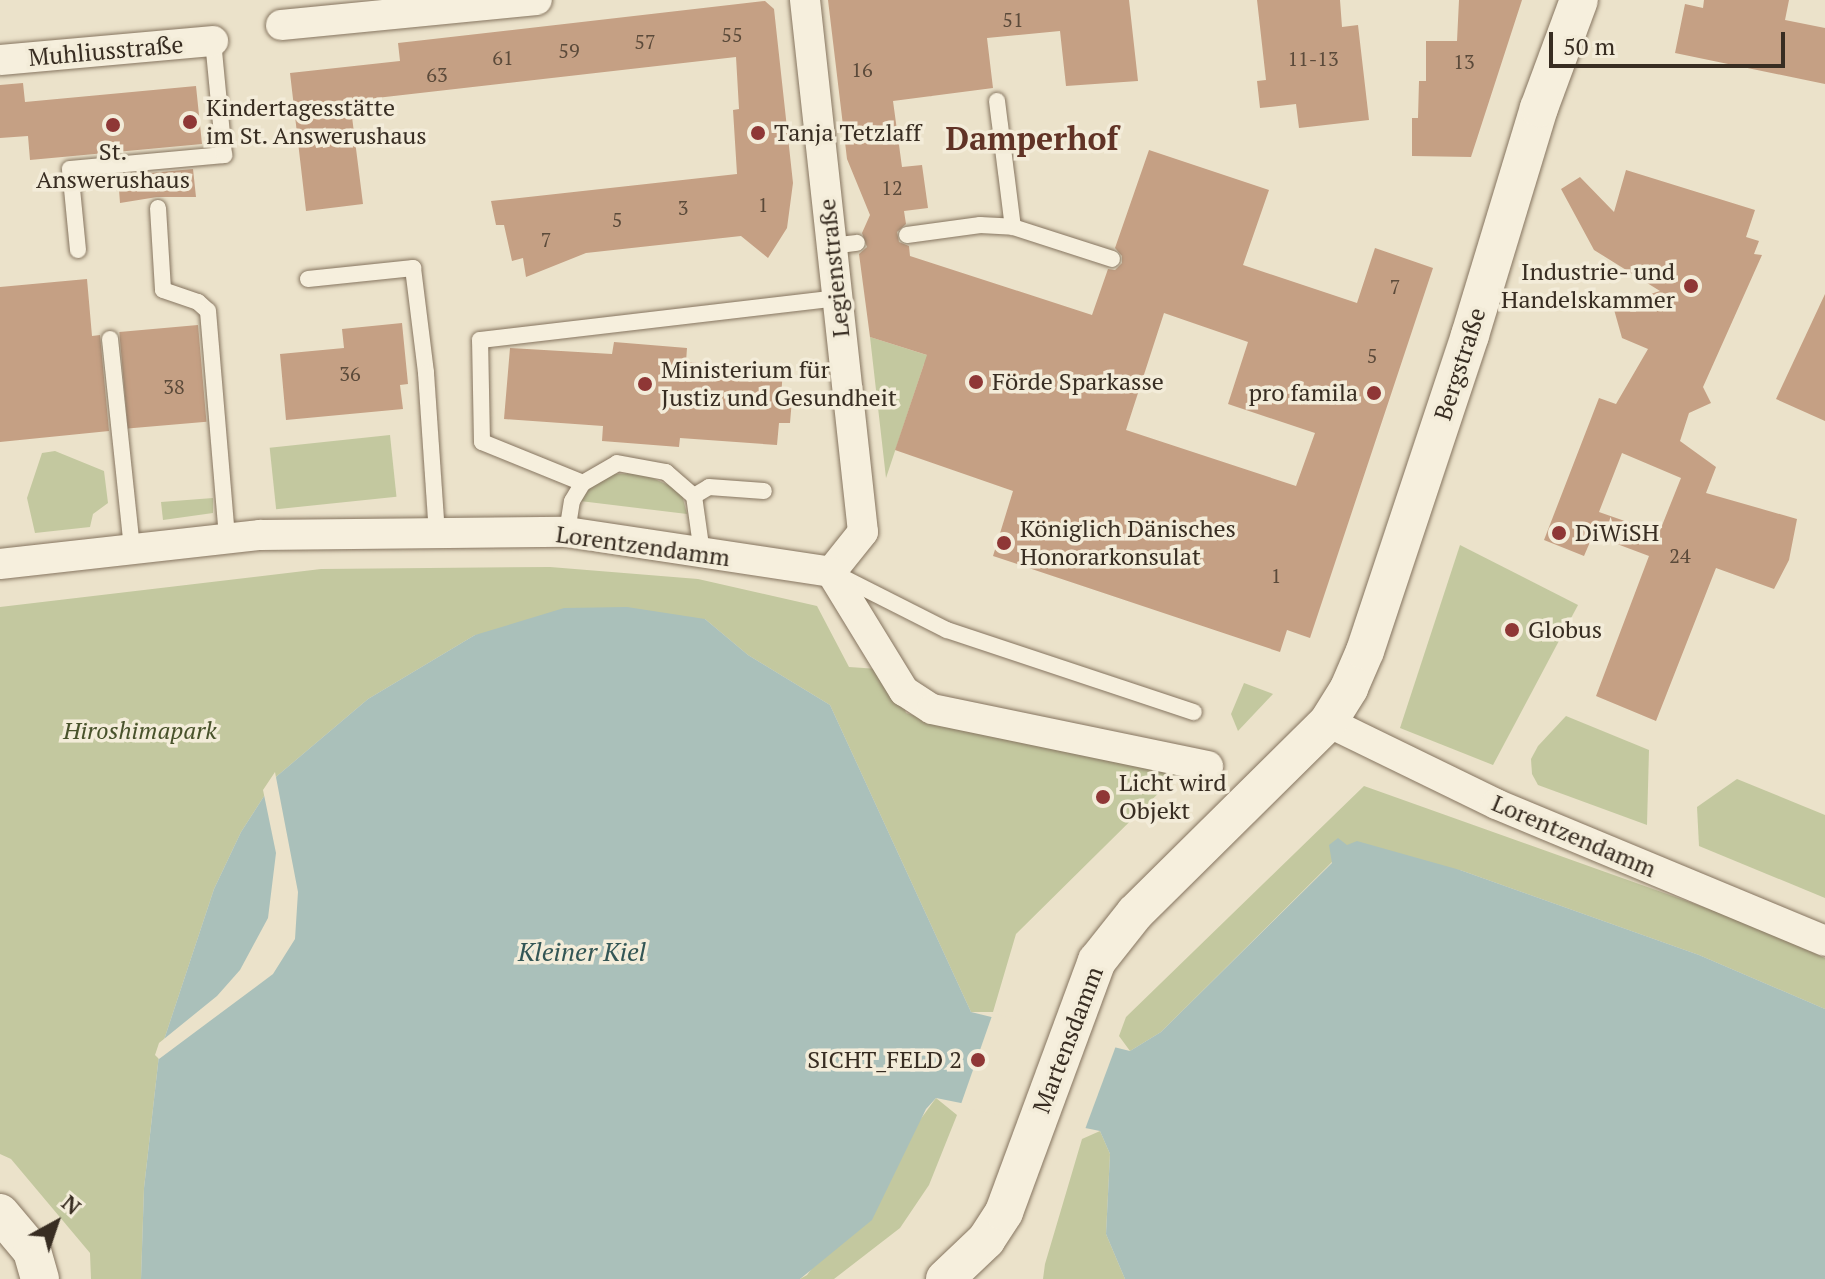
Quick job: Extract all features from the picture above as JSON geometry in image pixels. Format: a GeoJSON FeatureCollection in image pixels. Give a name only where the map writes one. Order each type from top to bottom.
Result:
{"type":"FeatureCollection","features":[{"type":"Feature","properties":{"kind":"street"},"geometry":{"type":"LineString","coordinates":[[281,25],[537,0]]}},
{"type":"Feature","properties":{"kind":"street","name":"Legienstraße"},"geometry":{"type":"LineString","coordinates":[[805,0],[844,244],[837,298],[863,532],[831,572]]}},
{"type":"Feature","properties":{"kind":"street","name":"Bergstraße"},"geometry":{"type":"LineString","coordinates":[[1328,722],[1365,651],[1470,335],[1539,108],[1579,0]]}},
{"type":"Feature","properties":{"kind":"street","name":"Muhliusstraße"},"geometry":{"type":"LineString","coordinates":[[0,60],[213,41]]}},
{"type":"Feature","properties":{"kind":"street","name":"Lorentzendamm"},"geometry":{"type":"LineString","coordinates":[[0,564],[227,537],[567,532],[831,572]]}},
{"type":"Feature","properties":{"kind":"street"},"geometry":{"type":"LineString","coordinates":[[831,572],[904,691],[932,709],[1208,766]]}},
{"type":"Feature","properties":{"kind":"street","name":"Lorentzendamm"},"geometry":{"type":"LineString","coordinates":[[1328,722],[1496,804],[1825,941]]}},
{"type":"Feature","properties":{"kind":"street","name":"Martensdamm"},"geometry":{"type":"LineString","coordinates":[[953,1277],[986,1240],[1004,1212],[1069,1027],[1097,961],[1115,936],[1328,722]]}},
{"type":"Feature","properties":{"kind":"street"},"geometry":{"type":"LineString","coordinates":[[0,1213],[32,1251],[40,1279]]}},
{"type":"Feature","properties":{"kind":"lane"},"geometry":{"type":"LineString","coordinates":[[78,250],[70,169],[224,155],[213,41]]}},
{"type":"Feature","properties":{"kind":"lane"},"geometry":{"type":"LineString","coordinates":[[997,101],[1013,227]]}},
{"type":"Feature","properties":{"kind":"lane"},"geometry":{"type":"LineString","coordinates":[[158,208],[163,290],[198,302],[208,311],[227,537]]}},
{"type":"Feature","properties":{"kind":"lane"},"geometry":{"type":"LineString","coordinates":[[907,235],[980,225],[1013,227],[1112,259]]}},
{"type":"Feature","properties":{"kind":"lane"},"geometry":{"type":"LineString","coordinates":[[308,279],[413,268],[426,373],[437,534]]}},
{"type":"Feature","properties":{"kind":"lane"},"geometry":{"type":"LineString","coordinates":[[583,483],[482,442],[480,340],[837,298]]}},
{"type":"Feature","properties":{"kind":"lane"},"geometry":{"type":"LineString","coordinates":[[110,339],[132,548]]}},
{"type":"Feature","properties":{"kind":"lane"},"geometry":{"type":"LineString","coordinates":[[567,532],[572,501],[583,483],[617,463],[666,472],[694,496],[702,553]]}},
{"type":"Feature","properties":{"kind":"lane"},"geometry":{"type":"LineString","coordinates":[[694,496],[709,487],[764,491]]}},
{"type":"Feature","properties":{"kind":"lane"},"geometry":{"type":"LineString","coordinates":[[831,572],[947,630],[1194,712]]}},
{"type":"Feature","properties":{"kind":"green space"},"geometry":{"type":"Polygon","coordinates":[[[870,337],[955,364],[924,364],[886,478],[870,337]]]}},
{"type":"Feature","properties":{"kind":"green space"},"geometry":{"type":"Polygon","coordinates":[[[390,435],[396,497],[276,509],[270,448],[390,435]]]}},
{"type":"Feature","properties":{"kind":"green space"},"geometry":{"type":"Polygon","coordinates":[[[55,451],[104,471],[108,503],[93,514],[90,527],[35,533],[27,498],[42,453],[55,451]]]}},
{"type":"Feature","properties":{"kind":"green space"},"geometry":{"type":"Polygon","coordinates":[[[641,473],[675,488],[682,495],[687,514],[580,501],[593,484],[613,474],[641,473]]]}},
{"type":"Feature","properties":{"kind":"green space"},"geometry":{"type":"Polygon","coordinates":[[[213,498],[213,513],[163,520],[161,502],[213,498]]]}},
{"type":"Feature","properties":{"kind":"green space"},"geometry":{"type":"Polygon","coordinates":[[[1460,545],[1578,605],[1493,765],[1400,728],[1460,545]]]}},
{"type":"Feature","properties":{"kind":"green space","name":"Hiroshimapark"},"geometry":{"type":"Polygon","coordinates":[[[550,567],[698,579],[817,606],[849,667],[893,670],[906,713],[979,733],[1187,765],[1016,934],[993,1012],[971,1012],[830,705],[748,655],[705,619],[475,635],[368,699],[277,776],[241,832],[214,889],[159,1055],[144,1188],[141,1279],[91,1279],[90,1253],[11,1159],[0,1154],[0,607],[321,569],[550,567]]]}},
{"type":"Feature","properties":{"kind":"green space"},"geometry":{"type":"Polygon","coordinates":[[[1244,683],[1273,694],[1238,731],[1231,714],[1244,683]]]}},
{"type":"Feature","properties":{"kind":"green space"},"geometry":{"type":"Polygon","coordinates":[[[1566,716],[1649,750],[1647,825],[1538,785],[1532,774],[1531,759],[1538,746],[1566,716]]]}},
{"type":"Feature","properties":{"kind":"green space"},"geometry":{"type":"Polygon","coordinates":[[[1737,779],[1825,815],[1825,898],[1699,846],[1697,807],[1737,779]]]}},
{"type":"Feature","properties":{"kind":"green space"},"geometry":{"type":"Polygon","coordinates":[[[1364,786],[1740,920],[1825,958],[1825,1009],[1699,955],[1460,870],[1332,862],[1161,1032],[1130,1051],[1119,1036],[1126,1017],[1364,786]]]}},
{"type":"Feature","properties":{"kind":"green space"},"geometry":{"type":"Polygon","coordinates":[[[936,1098],[957,1115],[929,1185],[900,1228],[834,1279],[800,1279],[807,1275],[936,1098]]]}},
{"type":"Feature","properties":{"kind":"green space"},"geometry":{"type":"Polygon","coordinates":[[[1100,1131],[1110,1154],[1106,1234],[1125,1279],[1043,1279],[1082,1139],[1100,1131]]]}},
{"type":"Feature","properties":{"kind":"water","name":"Kleiner Kiel"},"geometry":{"type":"Polygon","coordinates":[[[627,607],[705,619],[748,655],[830,705],[971,1012],[1130,1051],[1161,1032],[1332,863],[1329,845],[1338,838],[1347,845],[1357,841],[1460,870],[1699,955],[1825,1009],[1825,1279],[1125,1279],[1106,1234],[1110,1154],[1100,1131],[936,1098],[926,1109],[872,1220],[800,1279],[141,1279],[144,1188],[159,1055],[214,889],[241,832],[277,776],[368,699],[475,635],[564,608],[627,607]]]}},
{"type":"Feature","properties":{"kind":"pier"},"geometry":{"type":"Polygon","coordinates":[[[275,772],[298,892],[295,939],[273,974],[159,1059],[155,1055],[159,1043],[217,996],[240,970],[268,918],[276,853],[263,790],[275,772]]]}},
{"type":"Feature","properties":{"kind":"pier"},"geometry":{"type":"Polygon","coordinates":[[[993,1013],[1117,1043],[1084,1132],[960,1107],[993,1013]]]}},
{"type":"Feature","properties":{"kind":"building"},"geometry":{"type":"Polygon","coordinates":[[[828,0],[1129,0],[1138,81],[1066,86],[1060,31],[987,38],[993,88],[893,101],[902,167],[922,165],[928,208],[904,211],[906,224],[897,232],[899,242],[909,246],[910,256],[1092,315],[1108,269],[1115,270],[1122,263],[1122,256],[1115,248],[1149,150],[1269,190],[1243,265],[1357,303],[1375,248],[1433,268],[1310,638],[1287,630],[1280,652],[993,556],[1013,491],[895,450],[927,355],[870,337],[859,254],[867,247],[862,233],[870,215],[847,159],[828,0]],[[1164,313],[1126,430],[1296,486],[1315,433],[1228,404],[1248,342],[1164,313]]]}},
{"type":"Feature","properties":{"kind":"building"},"geometry":{"type":"Polygon","coordinates":[[[1257,0],[1340,0],[1342,27],[1358,25],[1369,120],[1299,128],[1296,104],[1260,108],[1257,81],[1266,80],[1257,0]]]}},
{"type":"Feature","properties":{"kind":"building"},"geometry":{"type":"Polygon","coordinates":[[[1459,0],[1522,0],[1471,157],[1412,156],[1412,118],[1418,118],[1419,81],[1426,81],[1426,41],[1457,41],[1459,0]]]}},
{"type":"Feature","properties":{"kind":"building"},"geometry":{"type":"Polygon","coordinates":[[[1704,0],[1789,0],[1785,20],[1825,28],[1825,84],[1675,53],[1685,4],[1703,8],[1704,0]]]}},
{"type":"Feature","properties":{"kind":"building"},"geometry":{"type":"Polygon","coordinates":[[[765,1],[774,9],[793,183],[787,228],[768,258],[741,236],[586,253],[526,277],[523,258],[512,261],[504,225],[496,225],[491,201],[737,174],[733,110],[739,109],[736,57],[350,101],[363,204],[306,211],[290,73],[400,61],[398,43],[765,1]]]}},
{"type":"Feature","properties":{"kind":"building","name":"St. Answerushaus"},"geometry":{"type":"Polygon","coordinates":[[[23,83],[25,102],[196,86],[202,144],[30,160],[28,136],[0,138],[0,85],[23,83]]]}},
{"type":"Feature","properties":{"kind":"building"},"geometry":{"type":"Polygon","coordinates":[[[193,169],[196,197],[157,197],[120,203],[118,176],[193,169]]]}},
{"type":"Feature","properties":{"kind":"building"},"geometry":{"type":"Polygon","coordinates":[[[1626,170],[1755,210],[1746,237],[1759,241],[1754,254],[1762,255],[1703,387],[1711,403],[1689,413],[1680,441],[1716,467],[1706,493],[1797,519],[1789,560],[1774,589],[1716,568],[1656,721],[1596,696],[1649,556],[1593,535],[1584,556],[1544,540],[1599,398],[1616,404],[1648,349],[1622,338],[1613,306],[1660,291],[1594,250],[1561,189],[1580,177],[1614,212],[1626,170]],[[1622,453],[1599,512],[1659,533],[1681,478],[1622,453]]]}},
{"type":"Feature","properties":{"kind":"building"},"geometry":{"type":"Polygon","coordinates":[[[87,279],[92,336],[100,335],[109,431],[0,442],[0,287],[87,279]]]}},
{"type":"Feature","properties":{"kind":"building"},"geometry":{"type":"Polygon","coordinates":[[[1825,294],[1825,421],[1776,399],[1825,294]]]}},
{"type":"Feature","properties":{"kind":"building"},"geometry":{"type":"Polygon","coordinates":[[[402,323],[408,384],[400,385],[403,409],[286,420],[280,354],[344,348],[342,329],[402,323]]]}},
{"type":"Feature","properties":{"kind":"building"},"geometry":{"type":"Polygon","coordinates":[[[198,325],[206,422],[128,429],[119,332],[198,325]]]}},
{"type":"Feature","properties":{"kind":"building","name":"Ministerium für Justiz und Gesundheit"},"geometry":{"type":"Polygon","coordinates":[[[614,342],[687,348],[686,362],[783,369],[781,398],[792,399],[790,423],[779,423],[777,445],[680,438],[679,447],[602,441],[603,426],[504,419],[510,348],[612,354],[614,342]]]}},
{"type":"Feature","properties":{"kind":"place","name":"Kindertagesstätte im St. Answerushaus"},"geometry":{"type":"Point","coordinates":[190,122]}},
{"type":"Feature","properties":{"kind":"place","name":"St. Answerushaus"},"geometry":{"type":"Point","coordinates":[113,125]}},
{"type":"Feature","properties":{"kind":"place","name":"Tanja Tetzlaff"},"geometry":{"type":"Point","coordinates":[758,133]}},
{"type":"Feature","properties":{"kind":"place","name":"Industrie- und Handelskammer"},"geometry":{"type":"Point","coordinates":[1691,286]}},
{"type":"Feature","properties":{"kind":"place","name":"Förde Sparkasse"},"geometry":{"type":"Point","coordinates":[976,382]}},
{"type":"Feature","properties":{"kind":"place","name":"Ministerium für Justiz und Gesundheit"},"geometry":{"type":"Point","coordinates":[645,384]}},
{"type":"Feature","properties":{"kind":"place","name":"pro famila"},"geometry":{"type":"Point","coordinates":[1374,393]}},
{"type":"Feature","properties":{"kind":"place","name":"DiWiSH"},"geometry":{"type":"Point","coordinates":[1559,533]}},
{"type":"Feature","properties":{"kind":"place","name":"Königlich Dänisches Honorarkonsulat"},"geometry":{"type":"Point","coordinates":[1004,543]}},
{"type":"Feature","properties":{"kind":"place","name":"Globus"},"geometry":{"type":"Point","coordinates":[1512,630]}},
{"type":"Feature","properties":{"kind":"place","name":"Licht wird Objekt"},"geometry":{"type":"Point","coordinates":[1103,797]}},
{"type":"Feature","properties":{"kind":"place","name":"SICHT_FELD 2"},"geometry":{"type":"Point","coordinates":[978,1060]}},
{"type":"Feature","properties":{"kind":"district","name":"Damperhof"},"geometry":{"type":"Point","coordinates":[1032,138]}}]}
